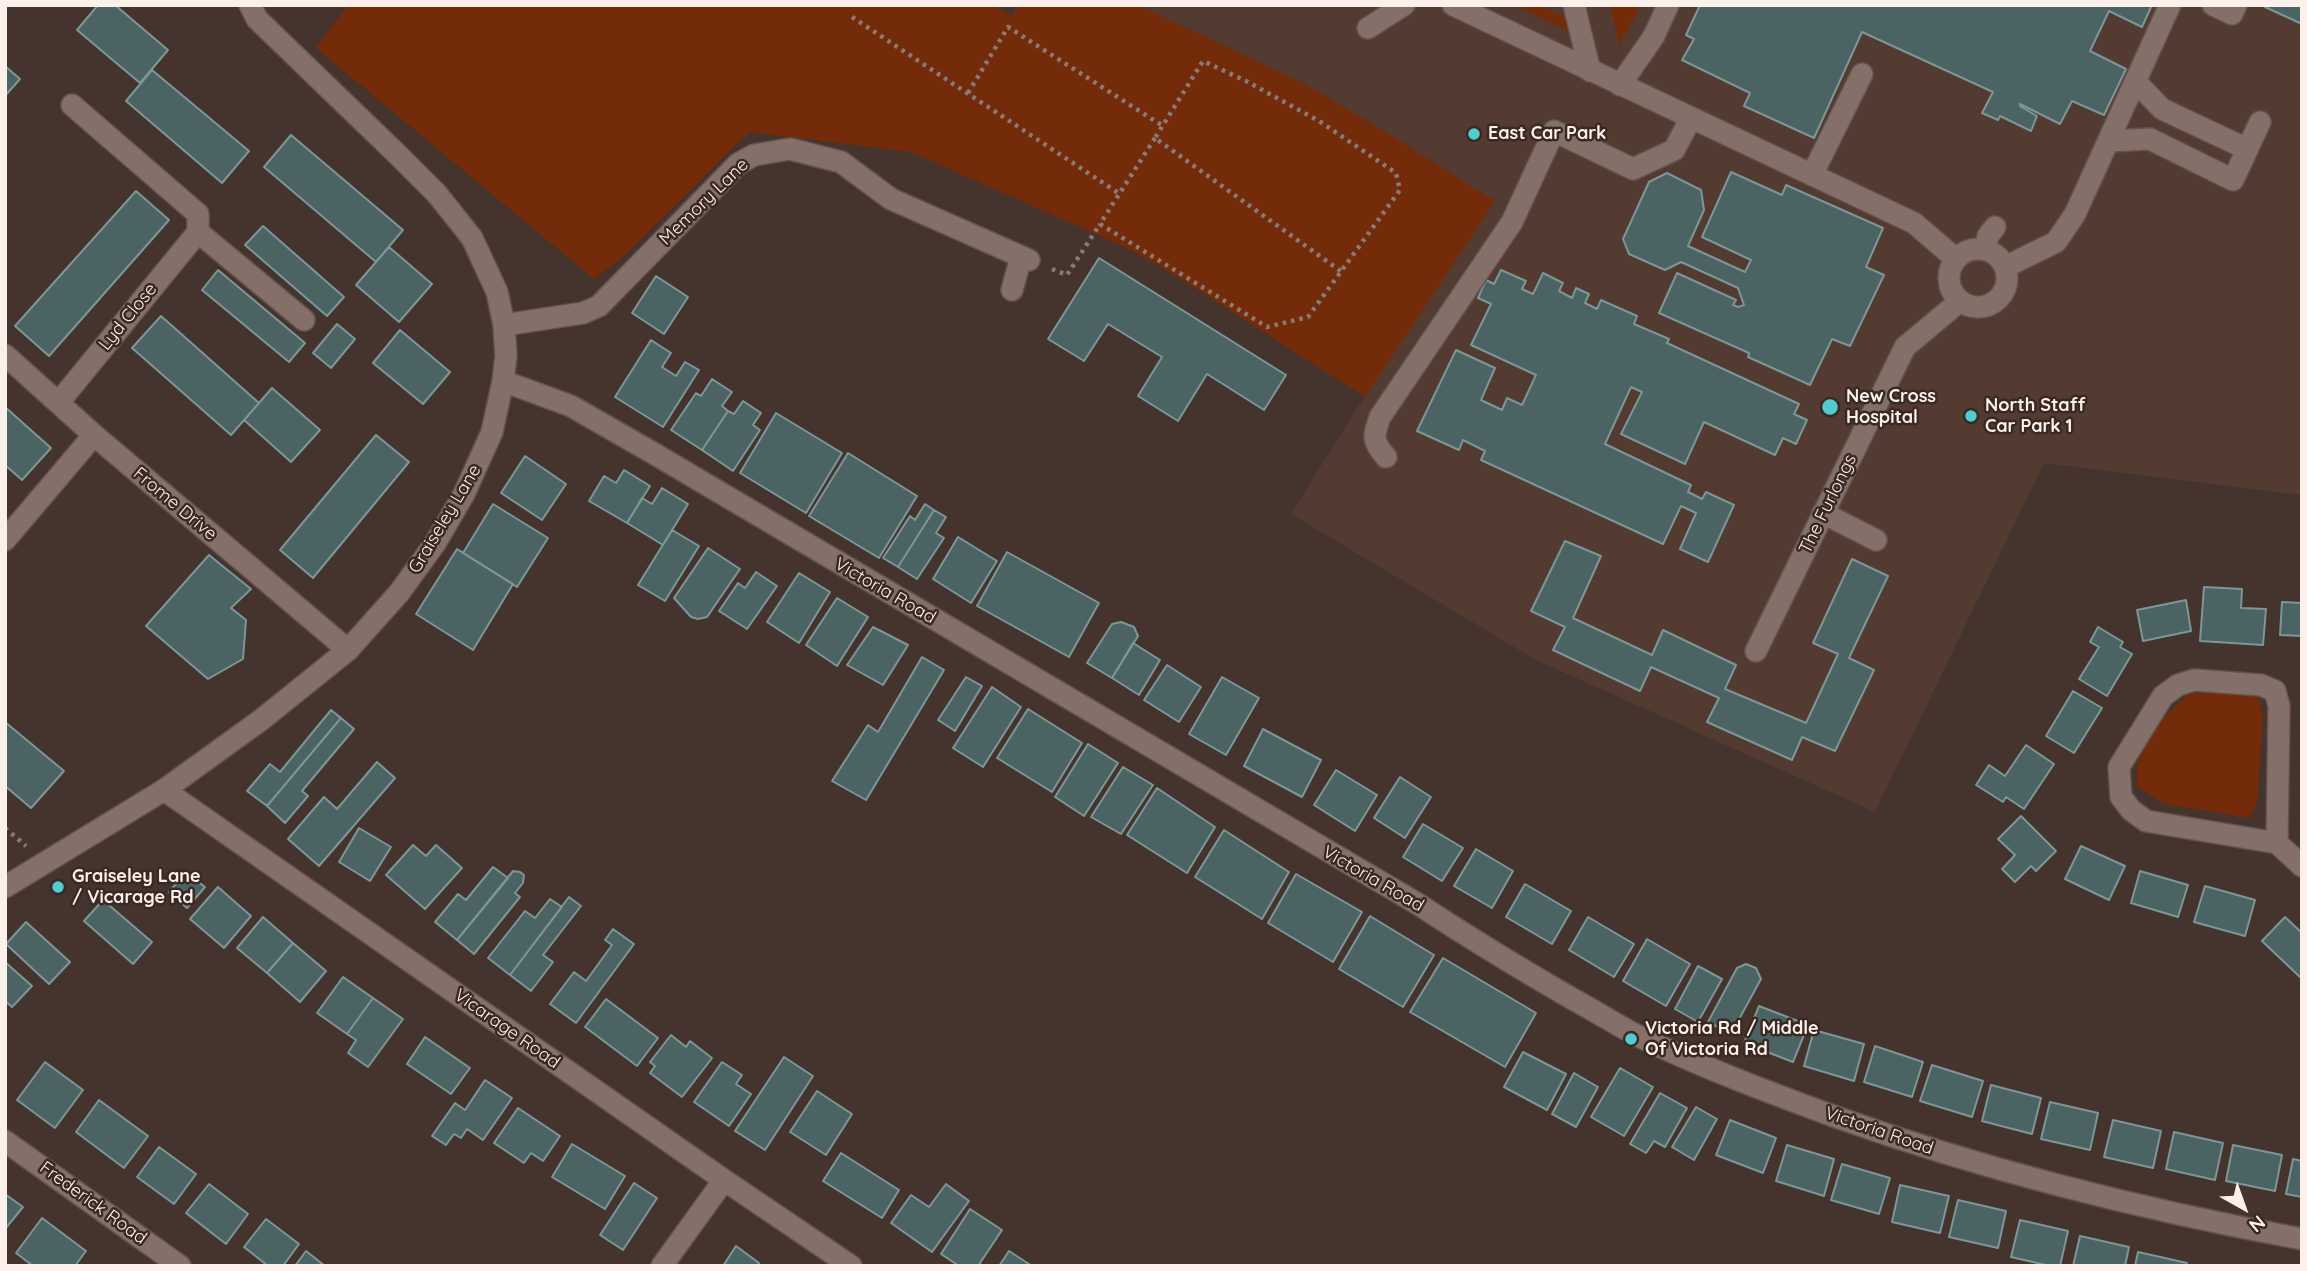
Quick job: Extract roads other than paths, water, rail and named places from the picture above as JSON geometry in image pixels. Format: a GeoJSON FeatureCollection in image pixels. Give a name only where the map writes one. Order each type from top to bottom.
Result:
{"type":"FeatureCollection","features":[{"type":"Feature","properties":{"kind":"street","name":"Graiseley Lane"},"geometry":{"type":"LineString","coordinates":[[5,887],[164,790],[261,720],[348,650],[399,593],[436,542],[464,494],[492,432],[506,356],[504,325],[497,292],[472,238],[437,194],[257,19],[250,5]]}},
{"type":"Feature","properties":{"kind":"street"},"geometry":{"type":"LineString","coordinates":[[1368,28],[1404,5]]}},
{"type":"Feature","properties":{"kind":"street"},"geometry":{"type":"LineString","coordinates":[[1454,5],[1914,223],[1956,259]]}},
{"type":"Feature","properties":{"kind":"street"},"geometry":{"type":"LineString","coordinates":[[1574,5],[1590,71]]}},
{"type":"Feature","properties":{"kind":"street"},"geometry":{"type":"LineString","coordinates":[[1620,85],[1654,36],[1668,5]]}},
{"type":"Feature","properties":{"kind":"street"},"geometry":{"type":"LineString","coordinates":[[2005,267],[2056,242],[2076,214],[2170,5]]}},
{"type":"Feature","properties":{"kind":"street"},"geometry":{"type":"LineString","coordinates":[[2214,5],[2232,14],[2236,5]]}},
{"type":"Feature","properties":{"kind":"street"},"geometry":{"type":"LineString","coordinates":[[1812,175],[1862,74]]}},
{"type":"Feature","properties":{"kind":"street"},"geometry":{"type":"LineString","coordinates":[[2136,82],[2162,109],[2247,149]]}},
{"type":"Feature","properties":{"kind":"street"},"geometry":{"type":"LineString","coordinates":[[72,105],[198,214],[198,232],[303,320]]}},
{"type":"Feature","properties":{"kind":"street"},"geometry":{"type":"LineString","coordinates":[[1386,457],[1376,445],[1374,434],[1380,417],[1512,222],[1554,131],[1633,169],[1675,150],[1691,118]]}},
{"type":"Feature","properties":{"kind":"street"},"geometry":{"type":"LineString","coordinates":[[2109,141],[2150,139],[2232,180],[2260,122]]}},
{"type":"Feature","properties":{"kind":"street","name":"Memory Lane"},"geometry":{"type":"LineString","coordinates":[[504,325],[583,313],[599,306],[738,164],[754,155],[790,149],[841,162],[891,199],[1025,258],[1012,290]]}},
{"type":"Feature","properties":{"kind":"street"},"geometry":{"type":"LineString","coordinates":[[1985,250],[1988,236],[1995,227]]}},
{"type":"Feature","properties":{"kind":"street","name":"Lyd Close"},"geometry":{"type":"LineString","coordinates":[[59,402],[198,232]]}},
{"type":"Feature","properties":{"kind":"street"},"geometry":{"type":"LineString","coordinates":[[1972,250],[1985,250],[1998,257],[2005,267],[2008,282],[2000,299],[1982,307],[1972,307],[1960,300],[1951,288],[1951,267],[1956,259],[1972,250]]}},
{"type":"Feature","properties":{"kind":"street","name":"The Furlongs"},"geometry":{"type":"LineString","coordinates":[[1756,650],[1905,346],[1960,300]]}},
{"type":"Feature","properties":{"kind":"street","name":"Frome Drive"},"geometry":{"type":"LineString","coordinates":[[5,355],[94,435],[348,650]]}},
{"type":"Feature","properties":{"kind":"street","name":"Victoria Road"},"geometry":{"type":"LineString","coordinates":[[503,381],[570,406],[629,440],[1634,1034],[1720,1074],[1907,1142],[1993,1168],[2232,1226],[2302,1239]]}},
{"type":"Feature","properties":{"kind":"street"},"geometry":{"type":"LineString","coordinates":[[5,540],[94,435]]}},
{"type":"Feature","properties":{"kind":"street"},"geometry":{"type":"LineString","coordinates":[[1823,513],[1876,540]]}},
{"type":"Feature","properties":{"kind":"street"},"geometry":{"type":"LineString","coordinates":[[2277,843],[2280,706],[2275,691],[2261,685],[2194,680],[2178,685],[2163,696],[2119,767],[2121,797],[2131,810],[2146,821],[2277,843],[2302,866]]}},
{"type":"Feature","properties":{"kind":"street","name":"Vicarage Road"},"geometry":{"type":"LineString","coordinates":[[164,790],[851,1266]]}},
{"type":"Feature","properties":{"kind":"street","name":"Frederick Road"},"geometry":{"type":"LineString","coordinates":[[5,1141],[180,1266]]}},
{"type":"Feature","properties":{"kind":"street"},"geometry":{"type":"LineString","coordinates":[[662,1266],[724,1180]]}},
{"type":"Feature","properties":{"kind":"place","name":"East Car Park"},"geometry":{"type":"Point","coordinates":[1474,134]}},
{"type":"Feature","properties":{"kind":"place","name":"New Cross Hospital"},"geometry":{"type":"Point","coordinates":[1830,407]}},
{"type":"Feature","properties":{"kind":"place","name":"North Staff Car Park 1"},"geometry":{"type":"Point","coordinates":[1971,416]}},
{"type":"Feature","properties":{"kind":"place","name":"Graiseley Lane / Vicarage Rd"},"geometry":{"type":"Point","coordinates":[58,887]}},
{"type":"Feature","properties":{"kind":"place","name":"Victoria Rd / Middle Of Victoria Rd"},"geometry":{"type":"Point","coordinates":[1631,1039]}}]}
